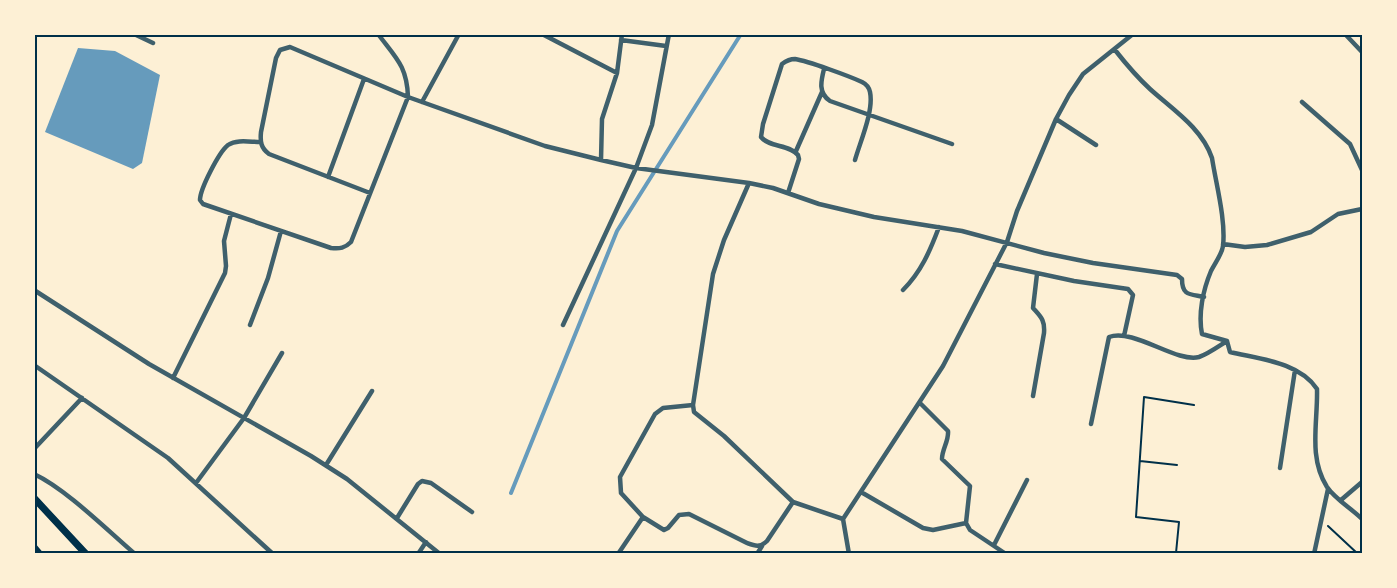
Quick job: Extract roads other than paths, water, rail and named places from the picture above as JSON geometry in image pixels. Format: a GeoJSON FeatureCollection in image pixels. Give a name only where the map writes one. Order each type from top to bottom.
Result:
{"type":"FeatureCollection","features":[{"type":"Feature","properties":{"kind":"highway"},"geometry":{"type":"LineString","coordinates":[[34,548],[39,554]]}},
{"type":"Feature","properties":{"kind":"main road"},"geometry":{"type":"LineString","coordinates":[[34,498],[86,554]]}},
{"type":"Feature","properties":{"kind":"street"},"geometry":{"type":"LineString","coordinates":[[134,34],[153,43]]}},
{"type":"Feature","properties":{"kind":"street"},"geometry":{"type":"LineString","coordinates":[[261,142],[235,142],[229,145],[202,187],[200,200],[204,204],[231,214],[331,248],[340,249],[347,246],[351,242],[408,97],[407,78],[400,64],[378,34]]}},
{"type":"Feature","properties":{"kind":"street"},"geometry":{"type":"LineString","coordinates":[[422,102],[459,34]]}},
{"type":"Feature","properties":{"kind":"street"},"geometry":{"type":"LineString","coordinates":[[542,34],[617,73]]}},
{"type":"Feature","properties":{"kind":"street"},"geometry":{"type":"LineString","coordinates":[[563,325],[636,168],[652,125],[669,34]]}},
{"type":"Feature","properties":{"kind":"street"},"geometry":{"type":"LineString","coordinates":[[1345,34],[1362,52]]}},
{"type":"Feature","properties":{"kind":"street"},"geometry":{"type":"LineString","coordinates":[[849,554],[843,519],[944,366],[1007,242],[1017,211],[1056,119],[1069,95],[1083,74],[1132,35]]}},
{"type":"Feature","properties":{"kind":"street"},"geometry":{"type":"LineString","coordinates":[[601,160],[602,119],[617,73],[622,37],[666,46]]}},
{"type":"Feature","properties":{"kind":"street"},"geometry":{"type":"LineString","coordinates":[[370,193],[268,154],[263,149],[261,142],[276,58],[280,50],[290,47],[408,97],[545,146],[636,168],[749,183],[819,204],[874,217],[962,231],[1044,253],[1093,263],[1177,275],[1182,279],[1185,292],[1203,297]]}},
{"type":"Feature","properties":{"kind":"street"},"geometry":{"type":"LineString","coordinates":[[1115,50],[1142,81],[1201,136],[1209,148],[1218,198],[1223,248],[1210,272],[1203,297],[1200,323],[1202,334],[1227,341]]}},
{"type":"Feature","properties":{"kind":"street"},"geometry":{"type":"LineString","coordinates":[[796,151],[765,141],[761,137],[782,64],[794,59],[863,82],[868,86],[870,99],[868,114],[855,160]]}},
{"type":"Feature","properties":{"kind":"street"},"geometry":{"type":"LineString","coordinates":[[788,193],[799,159],[796,151],[822,92],[824,69]]}},
{"type":"Feature","properties":{"kind":"street"},"geometry":{"type":"LineString","coordinates":[[328,177],[364,79]]}},
{"type":"Feature","properties":{"kind":"street"},"geometry":{"type":"LineString","coordinates":[[822,92],[824,97],[830,101],[952,144]]}},
{"type":"Feature","properties":{"kind":"street"},"geometry":{"type":"LineString","coordinates":[[1302,102],[1350,144],[1362,170]]}},
{"type":"Feature","properties":{"kind":"street"},"geometry":{"type":"LineString","coordinates":[[1056,119],[1096,145]]}},
{"type":"Feature","properties":{"kind":"street"},"geometry":{"type":"LineString","coordinates":[[749,183],[724,240],[713,274],[693,405],[694,412],[793,502],[843,519]]}},
{"type":"Feature","properties":{"kind":"street"},"geometry":{"type":"LineString","coordinates":[[1223,244],[1245,247],[1267,245],[1311,232],[1338,214],[1362,209]]}},
{"type":"Feature","properties":{"kind":"street"},"geometry":{"type":"LineString","coordinates":[[173,378],[225,273],[224,241],[231,214]]}},
{"type":"Feature","properties":{"kind":"street"},"geometry":{"type":"LineString","coordinates":[[903,290],[916,278],[939,227]]}},
{"type":"Feature","properties":{"kind":"street"},"geometry":{"type":"LineString","coordinates":[[250,325],[268,278],[281,231]]}},
{"type":"Feature","properties":{"kind":"street"},"geometry":{"type":"LineString","coordinates":[[995,264],[1132,291],[1124,336]]}},
{"type":"Feature","properties":{"kind":"street"},"geometry":{"type":"LineString","coordinates":[[1033,396],[1045,322],[1042,316],[1033,309],[1037,274]]}},
{"type":"Feature","properties":{"kind":"street"},"geometry":{"type":"LineString","coordinates":[[34,290],[173,378],[326,465],[397,518],[440,554]]}},
{"type":"Feature","properties":{"kind":"street"},"geometry":{"type":"LineString","coordinates":[[1091,424],[1107,340],[1112,335],[1150,343],[1167,351],[1192,357],[1198,357],[1227,341]]}},
{"type":"Feature","properties":{"kind":"street"},"geometry":{"type":"LineString","coordinates":[[1227,341],[1230,352],[1273,362],[1295,370],[1312,381],[1317,389],[1315,452],[1318,469],[1328,489],[1362,519]]}},
{"type":"Feature","properties":{"kind":"street"},"geometry":{"type":"LineString","coordinates":[[196,483],[244,418],[282,353]]}},
{"type":"Feature","properties":{"kind":"street"},"geometry":{"type":"LineString","coordinates":[[34,365],[168,458],[273,554]]}},
{"type":"Feature","properties":{"kind":"street"},"geometry":{"type":"LineString","coordinates":[[1280,468],[1295,370]]}},
{"type":"Feature","properties":{"kind":"street"},"geometry":{"type":"LineString","coordinates":[[326,465],[372,391]]}},
{"type":"Feature","properties":{"kind":"street"},"geometry":{"type":"LineString","coordinates":[[34,449],[82,398]]}},
{"type":"Feature","properties":{"kind":"street"},"geometry":{"type":"LineString","coordinates":[[920,403],[948,431],[949,437],[942,453],[942,459],[970,486],[966,523],[970,530],[1006,554]]}},
{"type":"Feature","properties":{"kind":"street"},"geometry":{"type":"LineString","coordinates":[[693,405],[663,408],[655,414],[621,477],[619,485],[621,493],[644,517],[664,530],[679,515],[688,514],[747,543],[762,546]]}},
{"type":"Feature","properties":{"kind":"street"},"geometry":{"type":"LineString","coordinates":[[34,474],[71,499],[135,554]]}},
{"type":"Feature","properties":{"kind":"street"},"geometry":{"type":"LineString","coordinates":[[994,545],[1027,480]]}},
{"type":"Feature","properties":{"kind":"street"},"geometry":{"type":"LineString","coordinates":[[397,518],[422,481],[430,483],[472,512]]}},
{"type":"Feature","properties":{"kind":"street"},"geometry":{"type":"LineString","coordinates":[[1341,500],[1362,482]]}},
{"type":"Feature","properties":{"kind":"street"},"geometry":{"type":"LineString","coordinates":[[1314,554],[1328,489]]}},
{"type":"Feature","properties":{"kind":"street"},"geometry":{"type":"LineString","coordinates":[[861,492],[923,528],[933,530],[966,523]]}},
{"type":"Feature","properties":{"kind":"street"},"geometry":{"type":"LineString","coordinates":[[757,554],[793,502]]}},
{"type":"Feature","properties":{"kind":"street"},"geometry":{"type":"LineString","coordinates":[[618,554],[644,517]]}},
{"type":"Feature","properties":{"kind":"street"},"geometry":{"type":"LineString","coordinates":[[418,554],[426,542]]}},
{"type":"Feature","properties":{"kind":"street"},"geometry":{"type":"LineString","coordinates":[[1309,554],[1316,545]]}},
{"type":"Feature","properties":{"kind":"water"},"geometry":{"type":"Polygon","coordinates":[[[78,48],[115,51],[160,75],[142,163],[133,169],[45,132],[78,48]]]}},
{"type":"Feature","properties":{"kind":"waterway"},"geometry":{"type":"LineString","coordinates":[[511,493],[617,231],[741,34]]}}]}
